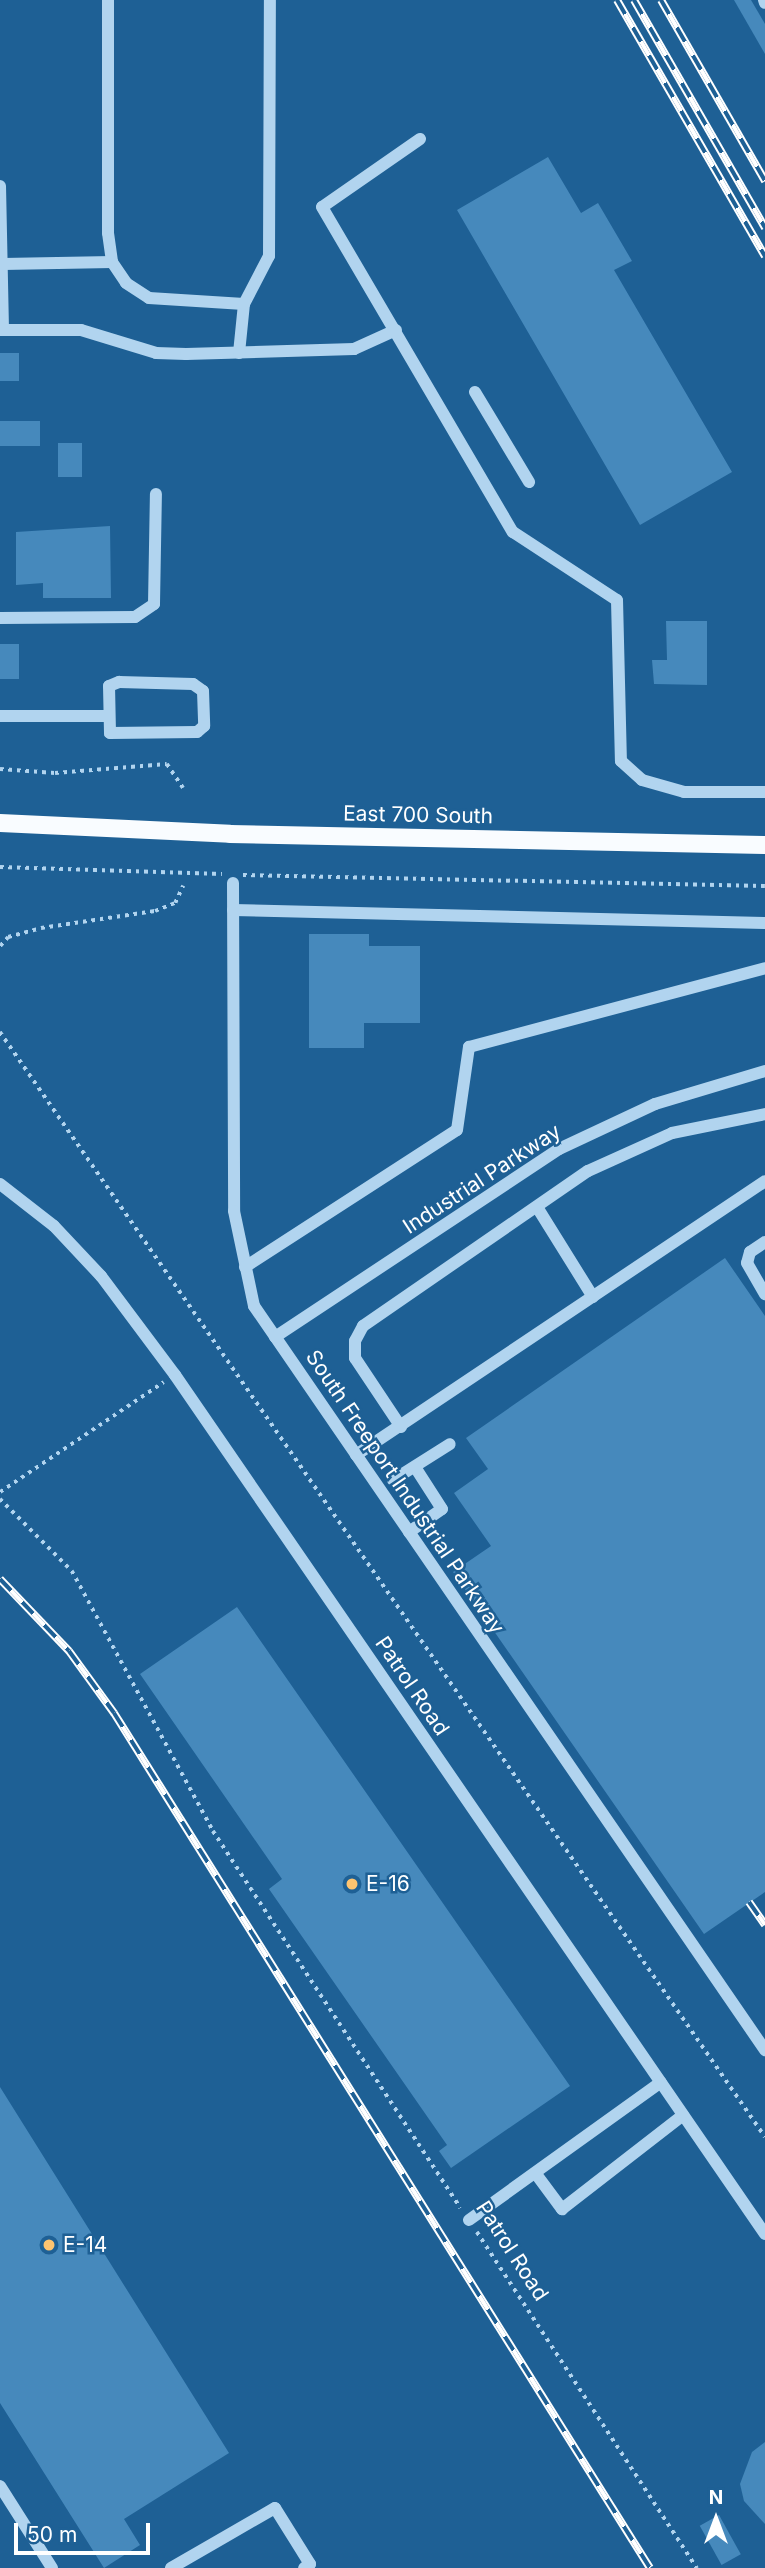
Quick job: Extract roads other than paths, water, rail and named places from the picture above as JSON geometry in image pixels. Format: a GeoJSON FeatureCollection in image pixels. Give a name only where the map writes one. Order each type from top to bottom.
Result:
{"type":"FeatureCollection","features":[{"type":"Feature","properties":{"kind":"main road","name":"East 700 South"},"geometry":{"type":"LineString","coordinates":[[0,823],[69,828],[765,845]]}},
{"type":"Feature","properties":{"kind":"street"},"geometry":{"type":"LineString","coordinates":[[108,0],[108,233],[113,262],[126,282],[149,298],[244,304]]}},
{"type":"Feature","properties":{"kind":"street"},"geometry":{"type":"LineString","coordinates":[[239,353],[244,304],[269,256],[270,0]]}},
{"type":"Feature","properties":{"kind":"street"},"geometry":{"type":"LineString","coordinates":[[420,139],[322,207],[513,532],[617,600],[621,761],[642,780],[684,792],[765,792]]}},
{"type":"Feature","properties":{"kind":"street"},"geometry":{"type":"LineString","coordinates":[[0,186],[3,264],[1,330],[81,330],[156,353],[239,353],[354,349],[396,330]]}},
{"type":"Feature","properties":{"kind":"street"},"geometry":{"type":"LineString","coordinates":[[3,264],[113,262]]}},
{"type":"Feature","properties":{"kind":"street"},"geometry":{"type":"LineString","coordinates":[[475,392],[529,482]]}},
{"type":"Feature","properties":{"kind":"street"},"geometry":{"type":"LineString","coordinates":[[0,618],[135,617],[154,604],[156,494]]}},
{"type":"Feature","properties":{"kind":"street"},"geometry":{"type":"LineString","coordinates":[[119,682],[193,684],[203,691],[204,726],[197,732],[110,733],[109,716],[109,686],[119,682]]}},
{"type":"Feature","properties":{"kind":"street"},"geometry":{"type":"LineString","coordinates":[[0,716],[109,716]]}},
{"type":"Feature","properties":{"kind":"street","name":"South Freeport Industrial Parkway"},"geometry":{"type":"LineString","coordinates":[[233,883],[234,1211],[254,1306],[765,2050]]}},
{"type":"Feature","properties":{"kind":"street"},"geometry":{"type":"LineString","coordinates":[[233,910],[765,923]]}},
{"type":"Feature","properties":{"kind":"street"},"geometry":{"type":"LineString","coordinates":[[246,1267],[457,1130],[469,1047],[765,968]]}},
{"type":"Feature","properties":{"kind":"street","name":"Industrial Parkway"},"geometry":{"type":"LineString","coordinates":[[275,1337],[559,1149],[655,1104],[765,1071]]}},
{"type":"Feature","properties":{"kind":"street"},"geometry":{"type":"LineString","coordinates":[[401,1427],[355,1358],[355,1341],[363,1326],[588,1171],[672,1133],[765,1114]]}},
{"type":"Feature","properties":{"kind":"street"},"geometry":{"type":"LineString","coordinates":[[356,1455],[765,1181]]}},
{"type":"Feature","properties":{"kind":"street","name":"Patrol Road"},"geometry":{"type":"LineString","coordinates":[[0,1184],[54,1226],[101,1276],[175,1375],[765,2234]]}},
{"type":"Feature","properties":{"kind":"street"},"geometry":{"type":"LineString","coordinates":[[537,1206],[593,1297]]}},
{"type":"Feature","properties":{"kind":"street"},"geometry":{"type":"LineString","coordinates":[[765,1242],[750,1252],[747,1263],[765,1294]]}},
{"type":"Feature","properties":{"kind":"street"},"geometry":{"type":"LineString","coordinates":[[393,1480],[450,1444]]}},
{"type":"Feature","properties":{"kind":"street"},"geometry":{"type":"LineString","coordinates":[[409,1532],[442,1509],[415,1467]]}},
{"type":"Feature","properties":{"kind":"street"},"geometry":{"type":"LineString","coordinates":[[469,2220],[661,2082]]}},
{"type":"Feature","properties":{"kind":"street"},"geometry":{"type":"LineString","coordinates":[[536,2174],[562,2210],[683,2115]]}},
{"type":"Feature","properties":{"kind":"street"},"geometry":{"type":"LineString","coordinates":[[0,2486],[52,2568]]}},
{"type":"Feature","properties":{"kind":"street"},"geometry":{"type":"LineString","coordinates":[[171,2568],[275,2508],[307,2566]]}},
{"type":"Feature","properties":{"kind":"railway"},"geometry":{"type":"LineString","coordinates":[[617,0],[765,256]]}},
{"type":"Feature","properties":{"kind":"railway"},"geometry":{"type":"LineString","coordinates":[[634,0],[765,228]]}},
{"type":"Feature","properties":{"kind":"railway"},"geometry":{"type":"LineString","coordinates":[[661,0],[765,181]]}},
{"type":"Feature","properties":{"kind":"railway"},"geometry":{"type":"LineString","coordinates":[[0,1579],[69,1651],[114,1713],[650,2568]]}},
{"type":"Feature","properties":{"kind":"railway"},"geometry":{"type":"LineString","coordinates":[[749,1902],[765,1925]]}},
{"type":"Feature","properties":{"kind":"place","name":"E-16"},"geometry":{"type":"Point","coordinates":[352,1884]}},
{"type":"Feature","properties":{"kind":"place","name":"E-14"},"geometry":{"type":"Point","coordinates":[49,2245]}}]}
